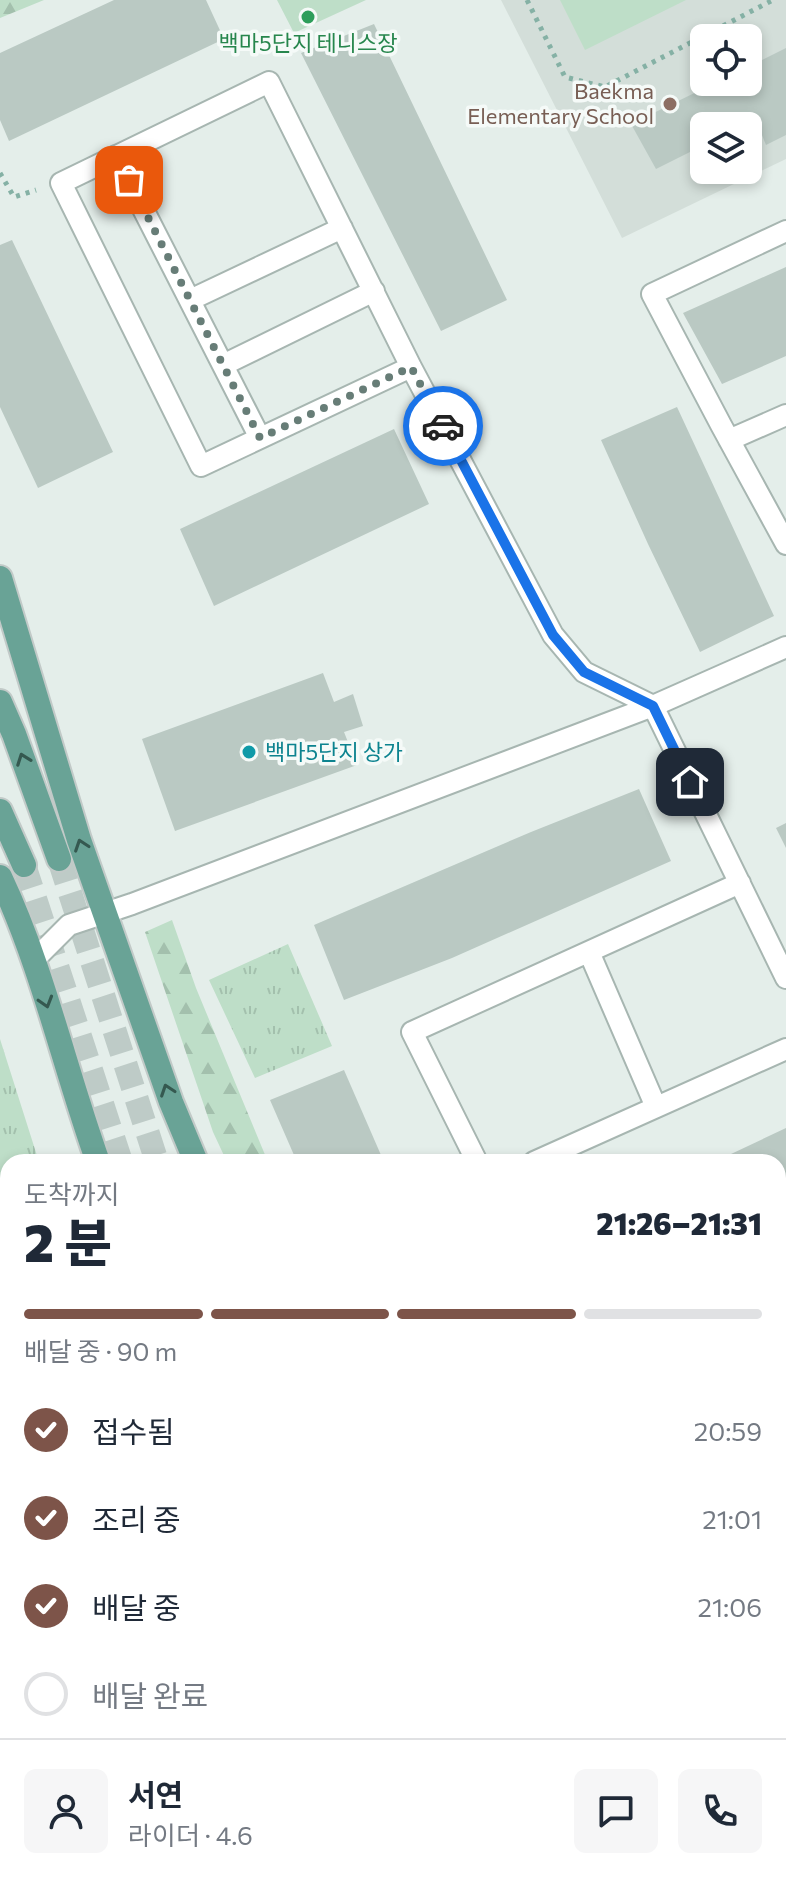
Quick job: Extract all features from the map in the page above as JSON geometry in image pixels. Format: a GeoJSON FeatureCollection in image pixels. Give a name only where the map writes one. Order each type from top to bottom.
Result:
{"type":"FeatureCollection","features":[{"type":"Feature","properties":{"kind":"main road"},"geometry":{"type":"LineString","coordinates":[[0,578],[79,840],[171,1102],[193,1154]]}},
{"type":"Feature","properties":{"kind":"main road"},"geometry":{"type":"LineString","coordinates":[[0,702],[59,859]]}},
{"type":"Feature","properties":{"kind":"main road"},"geometry":{"type":"LineString","coordinates":[[0,811],[24,865]]}},
{"type":"Feature","properties":{"kind":"main road"},"geometry":{"type":"LineString","coordinates":[[0,877],[33,961],[95,1154]]}},
{"type":"Feature","properties":{"kind":"lane"},"geometry":{"type":"LineString","coordinates":[[411,367],[201,466],[61,183],[269,82],[411,367],[553,635],[584,672],[653,706],[786,978]]}},
{"type":"Feature","properties":{"kind":"lane"},"geometry":{"type":"LineString","coordinates":[[116,156],[260,438]]}},
{"type":"Feature","properties":{"kind":"lane"},"geometry":{"type":"LineString","coordinates":[[190,300],[342,228]]}},
{"type":"Feature","properties":{"kind":"lane"},"geometry":{"type":"LineString","coordinates":[[786,231],[652,294],[786,544]]}},
{"type":"Feature","properties":{"kind":"lane"},"geometry":{"type":"LineString","coordinates":[[223,365],[374,291]]}},
{"type":"Feature","properties":{"kind":"lane"},"geometry":{"type":"LineString","coordinates":[[729,440],[786,415]]}},
{"type":"Feature","properties":{"kind":"lane"},"geometry":{"type":"LineString","coordinates":[[33,961],[69,925],[653,706],[786,647]]}},
{"type":"Feature","properties":{"kind":"lane"},"geometry":{"type":"LineString","coordinates":[[473,1154],[412,1032],[740,883]]}},
{"type":"Feature","properties":{"kind":"lane"},"geometry":{"type":"LineString","coordinates":[[589,952],[656,1107]]}},
{"type":"Feature","properties":{"kind":"lane"},"geometry":{"type":"LineString","coordinates":[[552,1154],[786,1049]]}},
{"type":"Feature","properties":{"kind":"path"},"geometry":{"type":"LineString","coordinates":[[527,0],[565,77],[605,87],[773,0]]}},
{"type":"Feature","properties":{"kind":"path"},"geometry":{"type":"LineString","coordinates":[[0,173],[14,197],[61,183]]}},
{"type":"Feature","properties":{"kind":"shaded area","name":"Baekma Elementary School"},"geometry":{"type":"Polygon","coordinates":[[[501,0],[786,0],[786,159],[762,171],[762,112],[690,112],[690,184],[734,184],[622,238],[501,0]]]}},
{"type":"Feature","properties":{"kind":"green space"},"geometry":{"type":"Polygon","coordinates":[[[0,0],[44,0],[0,18],[0,0]]]}},
{"type":"Feature","properties":{"kind":"green space","name":"백마5단지 테니스장"},"geometry":{"type":"Polygon","coordinates":[[[277,0],[366,0],[294,33],[277,0]]]}},
{"type":"Feature","properties":{"kind":"green space"},"geometry":{"type":"Polygon","coordinates":[[[560,0],[686,0],[585,50],[560,0]]]}},
{"type":"Feature","properties":{"kind":"green space"},"geometry":{"type":"Polygon","coordinates":[[[172,920],[196,988],[265,1154],[223,1154],[145,932],[172,920]]]}},
{"type":"Feature","properties":{"kind":"green space"},"geometry":{"type":"Polygon","coordinates":[[[288,944],[332,1046],[255,1078],[209,980],[288,944]]]}},
{"type":"Feature","properties":{"kind":"green space"},"geometry":{"type":"Polygon","coordinates":[[[0,1039],[36,1154],[0,1154],[0,1039]]]}},
{"type":"Feature","properties":{"kind":"building"},"geometry":{"type":"Polygon","coordinates":[[[114,0],[206,0],[224,39],[9,141],[0,120],[0,53],[114,0]]]}},
{"type":"Feature","properties":{"kind":"building"},"geometry":{"type":"Polygon","coordinates":[[[374,24],[507,300],[441,331],[301,53],[374,24]]]}},
{"type":"Feature","properties":{"kind":"building"},"geometry":{"type":"Polygon","coordinates":[[[786,48],[786,135],[766,145],[762,135],[762,112],[690,112],[690,152],[656,169],[631,124],[690,95],[762,96],[762,60],[786,48]]]}},
{"type":"Feature","properties":{"kind":"building"},"geometry":{"type":"Polygon","coordinates":[[[12,240],[113,452],[38,488],[0,407],[0,245],[12,240]]]}},
{"type":"Feature","properties":{"kind":"building"},"geometry":{"type":"Polygon","coordinates":[[[786,267],[786,356],[722,384],[683,313],[786,267]]]}},
{"type":"Feature","properties":{"kind":"building"},"geometry":{"type":"Polygon","coordinates":[[[677,407],[774,616],[700,652],[601,440],[677,407]]]}},
{"type":"Feature","properties":{"kind":"building"},"geometry":{"type":"Polygon","coordinates":[[[394,429],[429,504],[214,606],[180,529],[394,429]]]}},
{"type":"Feature","properties":{"kind":"building","name":"백마5단지 상가"},"geometry":{"type":"Polygon","coordinates":[[[323,673],[334,702],[353,694],[363,726],[344,732],[357,765],[175,831],[142,739],[323,673]]]}},
{"type":"Feature","properties":{"kind":"building"},"geometry":{"type":"Polygon","coordinates":[[[639,789],[671,861],[452,958],[344,1000],[314,925],[639,789]]]}},
{"type":"Feature","properties":{"kind":"building"},"geometry":{"type":"Polygon","coordinates":[[[786,823],[786,848],[776,828],[786,823]]]}},
{"type":"Feature","properties":{"kind":"building"},"geometry":{"type":"Polygon","coordinates":[[[344,1070],[381,1154],[294,1154],[270,1100],[344,1070]]]}},
{"type":"Feature","properties":{"kind":"building"},"geometry":{"type":"Polygon","coordinates":[[[786,1128],[786,1154],[731,1154],[786,1128]]]}},
{"type":"Feature","properties":{"kind":"tunnel"},"geometry":{"type":"LineString","coordinates":[[59,859],[154,1154]]}},
{"type":"Feature","properties":{"kind":"tunnel"},"geometry":{"type":"LineString","coordinates":[[24,865],[118,1154]]}},
{"type":"Feature","properties":{"kind":"way so far"},"geometry":{"type":"LineString","coordinates":[[129,180],[260,438],[411,367],[443,426]]}},
{"type":"Feature","properties":{"kind":"place","name":"백마5단지 테니스장"},"geometry":{"type":"Point","coordinates":[308,17]}},
{"type":"Feature","properties":{"kind":"place","name":"Baekma Elementary School"},"geometry":{"type":"Point","coordinates":[670,104]}},
{"type":"Feature","properties":{"kind":"place","name":"백마5단지 상가"},"geometry":{"type":"Point","coordinates":[249,752]}},
{"type":"Feature","properties":{"kind":"route"},"geometry":{"type":"LineString","coordinates":[[443,426],[553,635],[584,672],[653,706],[690,782]]}}]}
